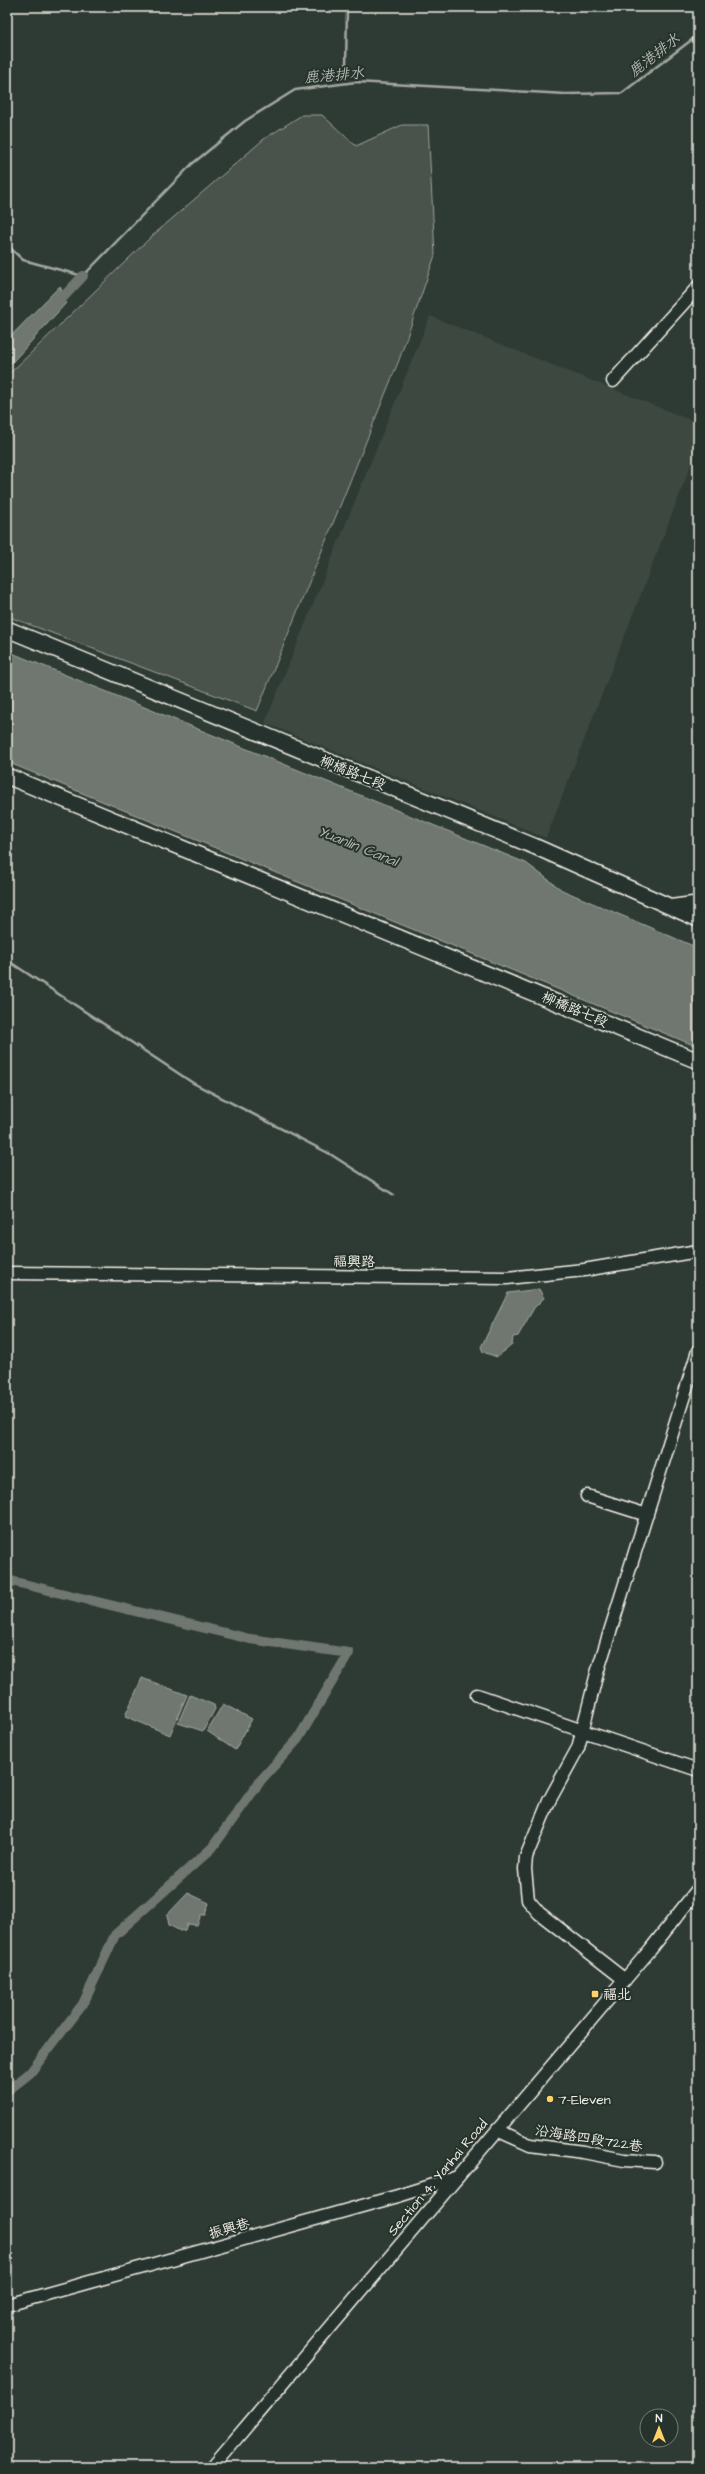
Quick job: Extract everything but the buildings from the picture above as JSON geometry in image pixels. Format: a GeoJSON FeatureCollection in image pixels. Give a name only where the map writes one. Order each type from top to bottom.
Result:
{"type":"FeatureCollection","features":[{"type":"Feature","properties":{"kind":"main road","name":"柳橋路七段"},"geometry":{"type":"LineString","coordinates":[[7,629],[528,844],[698,919]]}},
{"type":"Feature","properties":{"kind":"main road","name":"柳橋路七段"},"geometry":{"type":"LineString","coordinates":[[7,776],[698,1060]]}},
{"type":"Feature","properties":{"kind":"street"},"geometry":{"type":"LineString","coordinates":[[613,381],[698,287]]}},
{"type":"Feature","properties":{"kind":"street"},"geometry":{"type":"LineString","coordinates":[[670,906],[693,903],[698,904]]}},
{"type":"Feature","properties":{"kind":"street","name":"福興路"},"geometry":{"type":"LineString","coordinates":[[7,1273],[507,1278],[584,1270],[698,1251]]}},
{"type":"Feature","properties":{"kind":"street"},"geometry":{"type":"LineString","coordinates":[[625,1980],[538,1913],[528,1900],[526,1857],[549,1801],[578,1748],[597,1673],[698,1351]]}},
{"type":"Feature","properties":{"kind":"street"},"geometry":{"type":"LineString","coordinates":[[587,1496],[646,1515]]}},
{"type":"Feature","properties":{"kind":"street"},"geometry":{"type":"LineString","coordinates":[[477,1696],[698,1770]]}},
{"type":"Feature","properties":{"kind":"street","name":"Section 4, Yanhai Road"},"geometry":{"type":"LineString","coordinates":[[212,2467],[282,2382],[625,1980],[686,1906],[698,1889]]}},
{"type":"Feature","properties":{"kind":"street","name":"沿海路四段722巷"},"geometry":{"type":"LineString","coordinates":[[497,2130],[530,2145],[583,2152],[624,2160],[655,2162]]}},
{"type":"Feature","properties":{"kind":"street","name":"振興巷"},"geometry":{"type":"LineString","coordinates":[[7,2305],[398,2196],[458,2177]]}},
{"type":"Feature","properties":{"kind":"shaded area"},"geometry":{"type":"Polygon","coordinates":[[[302,115],[322,115],[356,146],[402,125],[428,125],[435,255],[399,360],[257,711],[7,616],[7,376],[151,237],[264,139],[302,115]]]}},
{"type":"Feature","properties":{"kind":"shaded area"},"geometry":{"type":"Polygon","coordinates":[[[430,316],[698,423],[698,447],[546,838],[265,723],[430,316]]]}},
{"type":"Feature","properties":{"kind":"water"},"geometry":{"type":"Polygon","coordinates":[[[60,286],[66,303],[7,368],[7,340],[60,286]]]}},
{"type":"Feature","properties":{"kind":"water","name":"Yuanlin Canal"},"geometry":{"type":"Polygon","coordinates":[[[7,651],[526,863],[562,890],[698,948],[698,1047],[7,762],[7,651]]]}},
{"type":"Feature","properties":{"kind":"water"},"geometry":{"type":"Polygon","coordinates":[[[539,1289],[544,1298],[534,1308],[518,1336],[513,1337],[512,1345],[497,1357],[483,1352],[481,1347],[508,1293],[539,1289]]]}},
{"type":"Feature","properties":{"kind":"water"},"geometry":{"type":"Polygon","coordinates":[[[142,1678],[187,1695],[170,1735],[125,1716],[142,1678]]]}},
{"type":"Feature","properties":{"kind":"water"},"geometry":{"type":"Polygon","coordinates":[[[190,1695],[214,1705],[215,1709],[203,1731],[178,1723],[190,1695]]]}},
{"type":"Feature","properties":{"kind":"water"},"geometry":{"type":"Polygon","coordinates":[[[223,1704],[252,1719],[235,1750],[207,1731],[223,1704]]]}},
{"type":"Feature","properties":{"kind":"water"},"geometry":{"type":"Polygon","coordinates":[[[188,1893],[209,1903],[205,1915],[201,1915],[197,1925],[187,1924],[185,1930],[180,1931],[169,1925],[167,1915],[188,1893]]]}},
{"type":"Feature","properties":{"kind":"waterway"},"geometry":{"type":"LineString","coordinates":[[346,67],[347,7]]}},
{"type":"Feature","properties":{"kind":"waterway","name":"鹿港排水"},"geometry":{"type":"LineString","coordinates":[[7,245],[23,260],[83,276],[192,164],[245,121],[295,90],[356,82],[566,94],[622,93],[698,35]]}},
{"type":"Feature","properties":{"kind":"waterway"},"geometry":{"type":"LineString","coordinates":[[54,307],[83,276]]}},
{"type":"Feature","properties":{"kind":"waterway"},"geometry":{"type":"LineString","coordinates":[[7,960],[193,1083],[330,1154],[394,1195]]}},
{"type":"Feature","properties":{"kind":"waterway"},"geometry":{"type":"LineString","coordinates":[[7,1580],[250,1639],[349,1653],[298,1739],[261,1780],[212,1848],[115,1935],[83,2004],[30,2073],[7,2091]]}},
{"type":"Feature","properties":{"kind":"place","name":"福北"},"geometry":{"type":"Point","coordinates":[595,1994]}},
{"type":"Feature","properties":{"kind":"place","name":"7-Eleven"},"geometry":{"type":"Point","coordinates":[550,2099]}}]}
